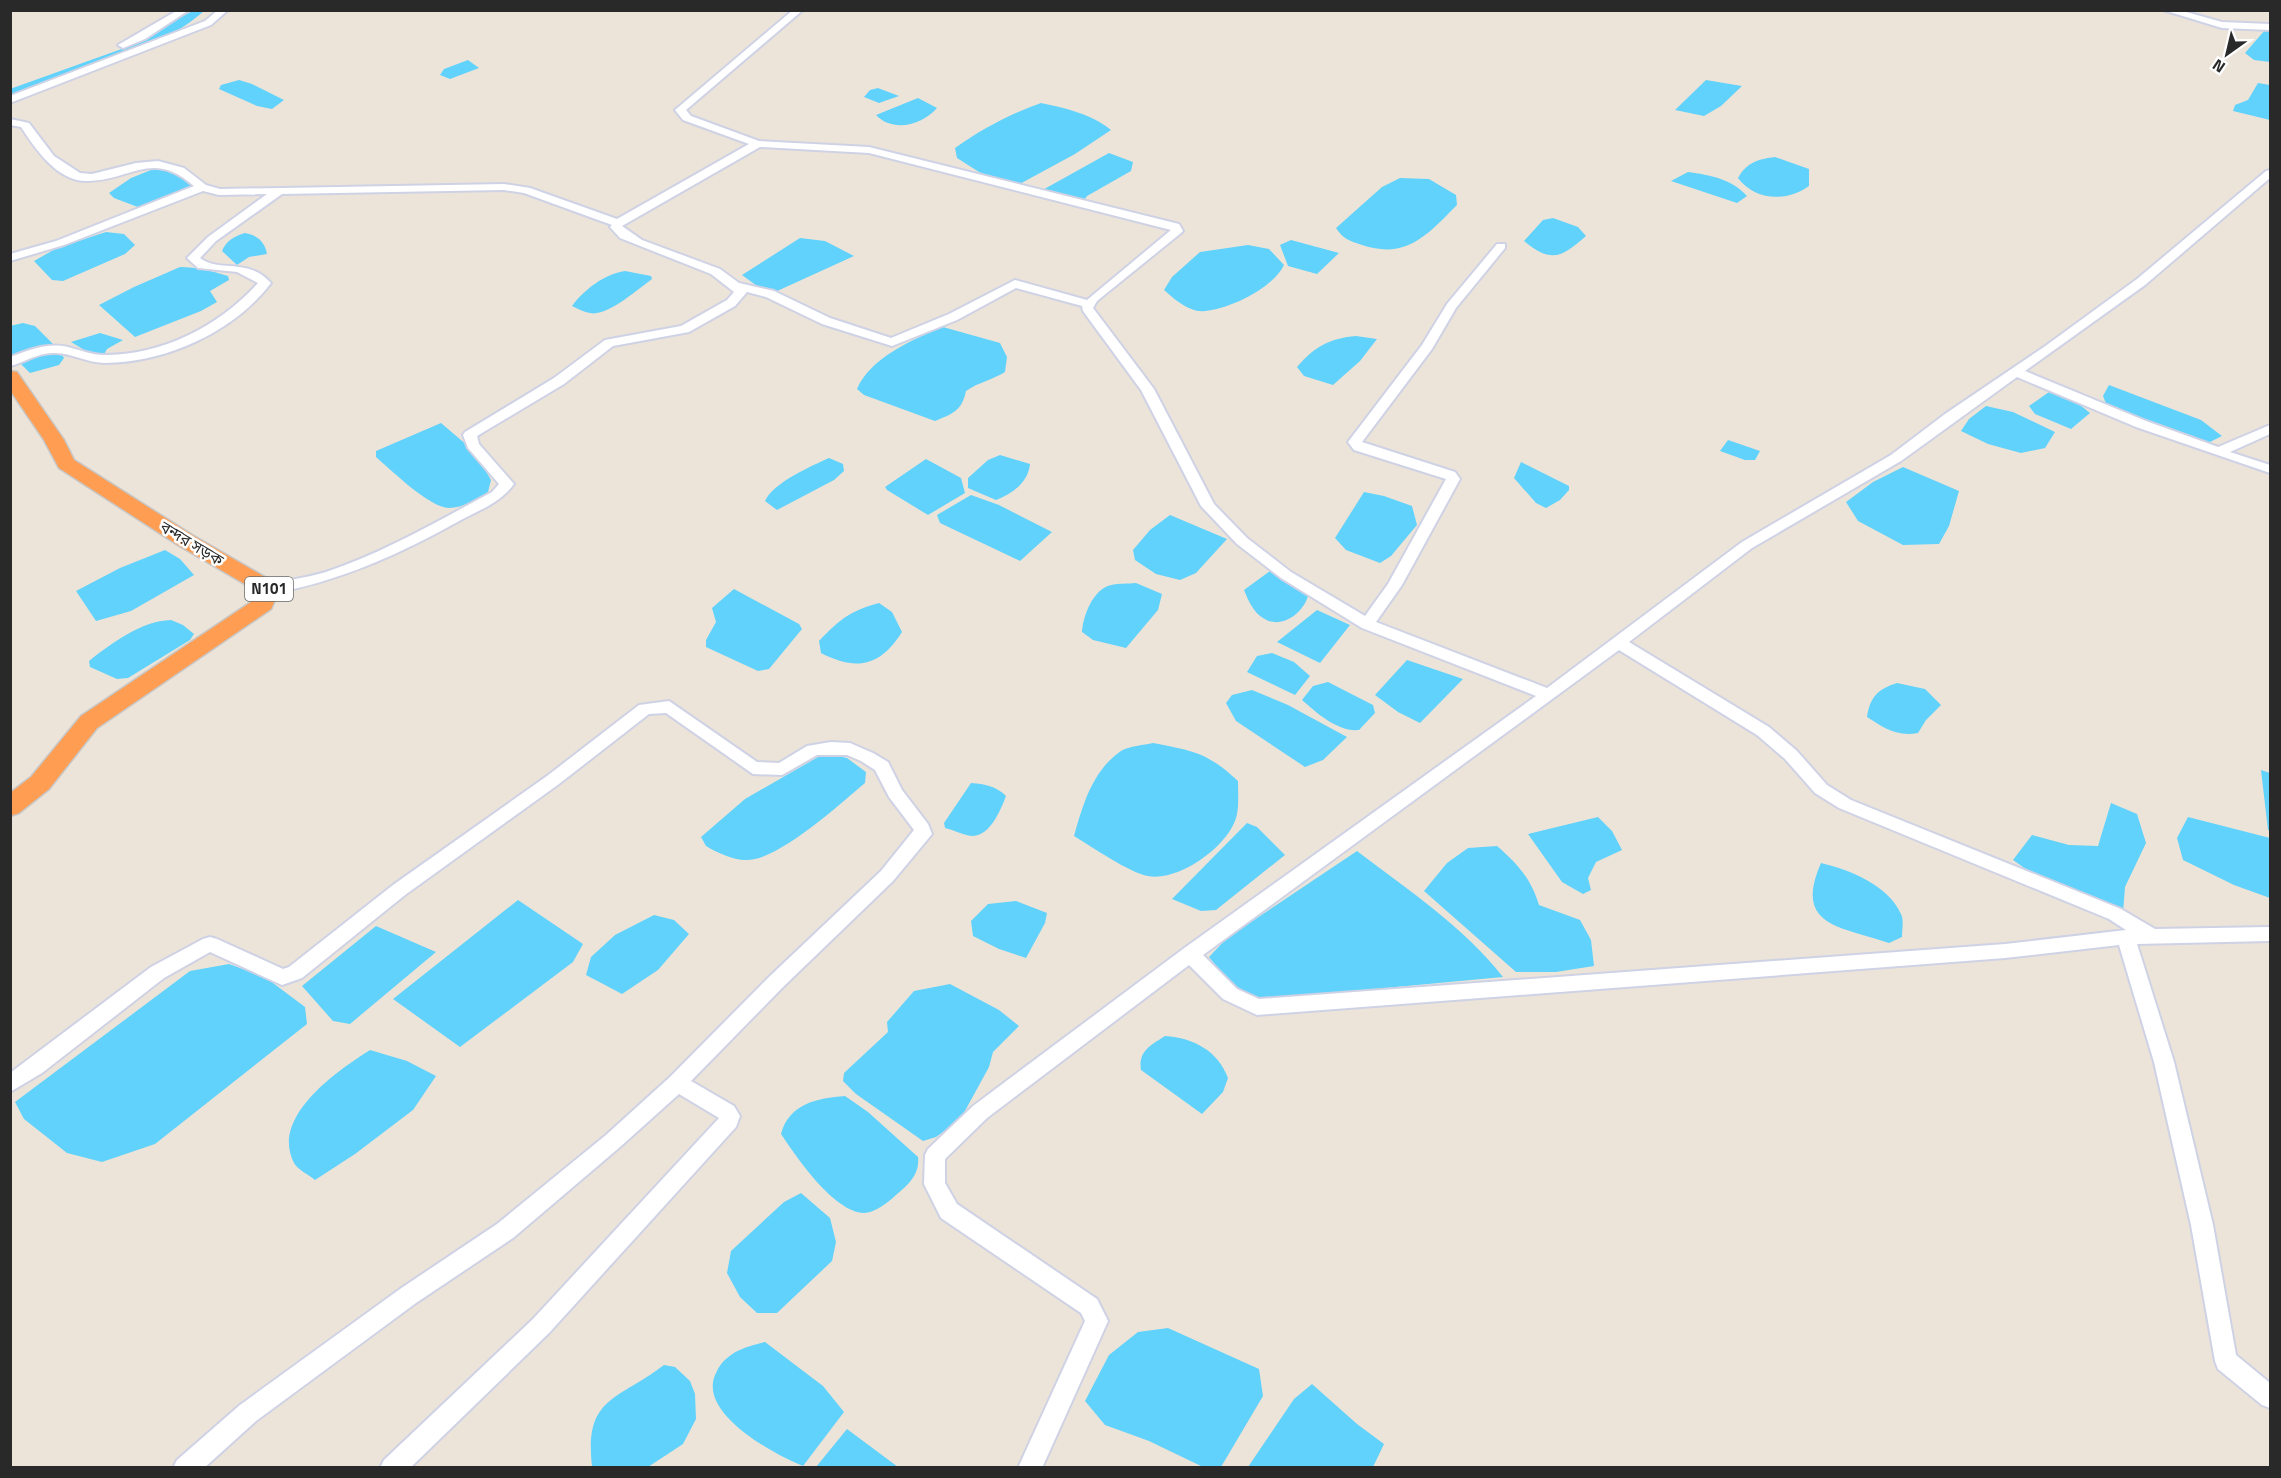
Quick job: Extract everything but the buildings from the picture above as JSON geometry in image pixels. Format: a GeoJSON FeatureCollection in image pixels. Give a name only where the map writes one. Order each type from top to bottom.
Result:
{"type":"FeatureCollection","features":[{"type":"Feature","properties":{"kind":"highway","name":"বন্দর সড়ক"},"geometry":{"type":"LineString","coordinates":[[11,374],[54,440],[66,464],[185,540],[269,589]]}},
{"type":"Feature","properties":{"kind":"highway","name":"N101"},"geometry":{"type":"LineString","coordinates":[[10,807],[40,783],[89,722],[263,604],[269,589]]}},
{"type":"Feature","properties":{"kind":"street"},"geometry":{"type":"LineString","coordinates":[[19,85],[142,37],[185,10]]}},
{"type":"Feature","properties":{"kind":"street"},"geometry":{"type":"LineString","coordinates":[[10,100],[198,27],[224,10]]}},
{"type":"Feature","properties":{"kind":"street"},"geometry":{"type":"LineString","coordinates":[[799,10],[680,110],[687,118],[758,144],[869,150],[1178,228],[1087,308],[1147,389],[1208,506],[1242,541],[1286,575],[1367,624],[1549,695]]}},
{"type":"Feature","properties":{"kind":"street"},"geometry":{"type":"LineString","coordinates":[[2167,10],[2222,25],[2271,27]]}},
{"type":"Feature","properties":{"kind":"street"},"geometry":{"type":"LineString","coordinates":[[10,122],[25,125],[42,149],[64,168],[84,178],[143,164],[172,165],[190,175],[202,187],[219,192],[504,187],[526,190],[618,223],[758,144]]}},
{"type":"Feature","properties":{"kind":"street"},"geometry":{"type":"LineString","coordinates":[[1030,1467],[1097,1321],[1095,1314],[1089,1306],[949,1211],[934,1184],[936,1155],[980,1112],[1190,954],[1549,695],[1747,545],[1896,458],[2141,282],[2271,173]]}},
{"type":"Feature","properties":{"kind":"street"},"geometry":{"type":"LineString","coordinates":[[10,258],[60,243],[202,187]]}},
{"type":"Feature","properties":{"kind":"street"},"geometry":{"type":"LineString","coordinates":[[11,374],[51,348],[101,359],[132,358],[171,348],[229,316],[252,299],[265,283],[254,274],[237,268],[205,267],[193,258],[212,239],[279,191]]}},
{"type":"Feature","properties":{"kind":"street"},"geometry":{"type":"LineString","coordinates":[[618,223],[618,231],[712,270],[738,286],[770,294],[826,321],[892,342],[953,317],[1015,284],[1089,304]]}},
{"type":"Feature","properties":{"kind":"street"},"geometry":{"type":"LineString","coordinates":[[1367,624],[1395,585],[1453,479],[1450,475],[1359,447],[1355,442],[1428,346],[1451,308],[1501,246]]}},
{"type":"Feature","properties":{"kind":"street"},"geometry":{"type":"LineString","coordinates":[[269,589],[303,584],[358,567],[497,495],[507,484],[473,445],[471,435],[559,381],[609,343],[685,329],[731,303],[741,292],[738,286]]}},
{"type":"Feature","properties":{"kind":"street"},"geometry":{"type":"LineString","coordinates":[[2016,372],[2141,424],[2271,469]]}},
{"type":"Feature","properties":{"kind":"street"},"geometry":{"type":"LineString","coordinates":[[2218,452],[2271,429]]}},
{"type":"Feature","properties":{"kind":"street"},"geometry":{"type":"LineString","coordinates":[[1619,643],[1763,731],[1791,755],[1821,789],[1845,804],[2105,910],[2152,937]]}},
{"type":"Feature","properties":{"kind":"street"},"geometry":{"type":"LineString","coordinates":[[10,1084],[158,974],[188,953],[210,944],[282,977],[295,973],[399,890],[553,780],[645,708],[669,707],[753,768],[782,769],[813,750],[850,749],[882,766],[895,793],[920,824],[923,834],[887,876],[776,982],[677,1083],[613,1142],[505,1231],[408,1296],[248,1413],[185,1467]]}},
{"type":"Feature","properties":{"kind":"street"},"geometry":{"type":"LineString","coordinates":[[1190,954],[1230,994],[1257,1007],[2005,951],[2126,937],[2271,934]]}},
{"type":"Feature","properties":{"kind":"street"},"geometry":{"type":"LineString","coordinates":[[2126,937],[2164,1062],[2202,1225],[2226,1361],[2271,1397]]}},
{"type":"Feature","properties":{"kind":"street"},"geometry":{"type":"LineString","coordinates":[[392,1467],[541,1326],[729,1121],[730,1116],[727,1112],[677,1083]]}},
{"type":"Feature","properties":{"kind":"water"},"geometry":{"type":"Polygon","coordinates":[[[2265,30],[2270,30],[2270,62],[2254,60],[2245,53],[2265,30]]]}},
{"type":"Feature","properties":{"kind":"water"},"geometry":{"type":"Polygon","coordinates":[[[468,60],[479,68],[450,79],[440,75],[444,69],[468,60]]]}},
{"type":"Feature","properties":{"kind":"water"},"geometry":{"type":"Polygon","coordinates":[[[239,80],[284,100],[272,109],[257,106],[219,89],[221,85],[239,80]]]}},
{"type":"Feature","properties":{"kind":"water"},"geometry":{"type":"Polygon","coordinates":[[[1706,80],[1742,86],[1721,106],[1704,116],[1675,110],[1706,80]]]}},
{"type":"Feature","properties":{"kind":"water"},"geometry":{"type":"Polygon","coordinates":[[[2258,83],[2270,85],[2270,120],[2233,111],[2235,105],[2248,100],[2258,83]]]}},
{"type":"Feature","properties":{"kind":"water"},"geometry":{"type":"Polygon","coordinates":[[[878,88],[899,96],[879,103],[864,97],[870,90],[878,88]]]}},
{"type":"Feature","properties":{"kind":"water"},"geometry":{"type":"Polygon","coordinates":[[[918,98],[937,108],[924,119],[907,125],[899,125],[883,121],[876,115],[918,98]]]}},
{"type":"Feature","properties":{"kind":"water"},"geometry":{"type":"Polygon","coordinates":[[[1041,103],[1087,116],[1111,130],[1075,154],[1016,186],[979,172],[957,158],[955,148],[965,141],[1007,117],[1041,103]]]}},
{"type":"Feature","properties":{"kind":"water"},"geometry":{"type":"Polygon","coordinates":[[[1109,153],[1133,162],[1131,171],[1087,196],[1083,202],[1039,192],[1109,153]]]}},
{"type":"Feature","properties":{"kind":"water"},"geometry":{"type":"Polygon","coordinates":[[[1775,157],[1809,169],[1809,186],[1791,195],[1772,197],[1753,191],[1738,178],[1745,168],[1754,162],[1775,157]]]}},
{"type":"Feature","properties":{"kind":"water"},"geometry":{"type":"Polygon","coordinates":[[[161,166],[172,167],[196,187],[143,209],[114,198],[109,193],[131,178],[161,166]]]}},
{"type":"Feature","properties":{"kind":"water"},"geometry":{"type":"Polygon","coordinates":[[[1688,172],[1712,176],[1728,182],[1747,196],[1737,203],[1671,181],[1688,172]]]}},
{"type":"Feature","properties":{"kind":"water"},"geometry":{"type":"Polygon","coordinates":[[[1400,178],[1429,179],[1456,195],[1457,205],[1426,234],[1404,247],[1378,249],[1354,242],[1341,235],[1336,228],[1382,187],[1400,178]]]}},
{"type":"Feature","properties":{"kind":"water"},"geometry":{"type":"Polygon","coordinates":[[[1553,218],[1578,227],[1586,236],[1570,249],[1556,255],[1542,253],[1524,241],[1543,220],[1553,218]]]}},
{"type":"Feature","properties":{"kind":"water"},"geometry":{"type":"Polygon","coordinates":[[[106,232],[124,234],[135,245],[125,254],[63,281],[52,280],[34,261],[57,248],[106,232]]]}},
{"type":"Feature","properties":{"kind":"water"},"geometry":{"type":"Polygon","coordinates":[[[245,233],[260,240],[267,254],[249,257],[237,265],[222,251],[231,239],[245,233]]]}},
{"type":"Feature","properties":{"kind":"water"},"geometry":{"type":"Polygon","coordinates":[[[800,238],[825,241],[854,256],[775,292],[757,286],[742,275],[800,238]]]}},
{"type":"Feature","properties":{"kind":"water"},"geometry":{"type":"Polygon","coordinates":[[[1291,240],[1339,253],[1317,274],[1288,266],[1280,245],[1291,240]]]}},
{"type":"Feature","properties":{"kind":"water"},"geometry":{"type":"Polygon","coordinates":[[[1248,245],[1269,249],[1284,265],[1271,282],[1250,296],[1226,306],[1199,311],[1183,305],[1164,290],[1172,277],[1200,252],[1248,245]]]}},
{"type":"Feature","properties":{"kind":"water"},"geometry":{"type":"Polygon","coordinates":[[[180,267],[228,276],[229,280],[210,291],[217,302],[201,311],[135,337],[99,305],[134,287],[180,267]]]}},
{"type":"Feature","properties":{"kind":"water"},"geometry":{"type":"Polygon","coordinates":[[[625,271],[651,276],[652,279],[605,311],[590,313],[572,306],[595,284],[610,275],[625,271]]]}},
{"type":"Feature","properties":{"kind":"water"},"geometry":{"type":"Polygon","coordinates":[[[23,323],[35,326],[53,344],[26,354],[11,354],[10,326],[23,323]]]}},
{"type":"Feature","properties":{"kind":"water"},"geometry":{"type":"Polygon","coordinates":[[[943,327],[1000,343],[1007,357],[1005,372],[966,391],[962,403],[955,411],[935,421],[864,395],[857,389],[863,378],[882,359],[919,337],[943,327]]]}},
{"type":"Feature","properties":{"kind":"water"},"geometry":{"type":"Polygon","coordinates":[[[100,333],[123,340],[107,349],[103,356],[91,354],[71,342],[100,333]]]}},
{"type":"Feature","properties":{"kind":"water"},"geometry":{"type":"Polygon","coordinates":[[[1356,336],[1377,339],[1360,361],[1333,385],[1304,376],[1297,367],[1310,354],[1330,341],[1356,336]]]}},
{"type":"Feature","properties":{"kind":"water"},"geometry":{"type":"Polygon","coordinates":[[[50,352],[60,352],[64,358],[59,365],[30,373],[19,362],[50,352]]]}},
{"type":"Feature","properties":{"kind":"water"},"geometry":{"type":"Polygon","coordinates":[[[2109,385],[2201,420],[2222,436],[2204,445],[2107,406],[2103,396],[2109,385]]]}},
{"type":"Feature","properties":{"kind":"water"},"geometry":{"type":"Polygon","coordinates":[[[2049,392],[2075,401],[2090,413],[2071,429],[2035,414],[2029,406],[2049,392]]]}},
{"type":"Feature","properties":{"kind":"water"},"geometry":{"type":"Polygon","coordinates":[[[1986,406],[2013,412],[2055,432],[2045,448],[2021,453],[1988,444],[1961,431],[1969,419],[1986,406]]]}},
{"type":"Feature","properties":{"kind":"water"},"geometry":{"type":"Polygon","coordinates":[[[441,423],[475,452],[491,480],[488,492],[470,503],[454,508],[432,502],[376,457],[376,451],[441,423]]]}},
{"type":"Feature","properties":{"kind":"water"},"geometry":{"type":"Polygon","coordinates":[[[1728,440],[1760,451],[1755,460],[1745,460],[1720,451],[1728,440]]]}},
{"type":"Feature","properties":{"kind":"water"},"geometry":{"type":"Polygon","coordinates":[[[1000,455],[1030,464],[1023,482],[1008,495],[996,500],[968,488],[968,478],[988,460],[1000,455]]]}},
{"type":"Feature","properties":{"kind":"water"},"geometry":{"type":"Polygon","coordinates":[[[829,458],[843,464],[844,471],[834,480],[777,510],[765,501],[769,494],[784,482],[829,458]]]}},
{"type":"Feature","properties":{"kind":"water"},"geometry":{"type":"Polygon","coordinates":[[[926,459],[961,478],[965,493],[928,515],[885,487],[926,459]]]}},
{"type":"Feature","properties":{"kind":"water"},"geometry":{"type":"Polygon","coordinates":[[[1521,462],[1569,486],[1569,490],[1560,500],[1546,508],[1536,503],[1514,478],[1521,462]]]}},
{"type":"Feature","properties":{"kind":"water"},"geometry":{"type":"Polygon","coordinates":[[[1903,467],[1959,491],[1949,526],[1939,544],[1903,545],[1858,521],[1846,502],[1873,482],[1903,467]]]}},
{"type":"Feature","properties":{"kind":"water"},"geometry":{"type":"Polygon","coordinates":[[[1364,492],[1412,506],[1417,525],[1391,556],[1380,563],[1346,550],[1335,538],[1364,492]]]}},
{"type":"Feature","properties":{"kind":"water"},"geometry":{"type":"Polygon","coordinates":[[[971,495],[999,505],[1052,532],[1020,561],[940,523],[937,515],[971,495]]]}},
{"type":"Feature","properties":{"kind":"water"},"geometry":{"type":"Polygon","coordinates":[[[1170,515],[1227,539],[1196,573],[1180,580],[1156,574],[1135,560],[1133,550],[1150,530],[1170,515]]]}},
{"type":"Feature","properties":{"kind":"water"},"geometry":{"type":"Polygon","coordinates":[[[165,550],[180,559],[194,575],[131,611],[96,621],[76,591],[120,568],[165,550]]]}},
{"type":"Feature","properties":{"kind":"water"},"geometry":{"type":"Polygon","coordinates":[[[1270,571],[1297,585],[1308,596],[1296,614],[1283,621],[1270,621],[1260,616],[1244,590],[1270,571]]]}},
{"type":"Feature","properties":{"kind":"water"},"geometry":{"type":"Polygon","coordinates":[[[1136,583],[1162,594],[1158,610],[1126,648],[1093,640],[1082,632],[1084,618],[1094,597],[1099,592],[1111,585],[1136,583]]]}},
{"type":"Feature","properties":{"kind":"water"},"geometry":{"type":"Polygon","coordinates":[[[734,589],[799,624],[802,629],[769,669],[758,671],[706,647],[706,640],[716,622],[712,608],[734,589]]]}},
{"type":"Feature","properties":{"kind":"water"},"geometry":{"type":"Polygon","coordinates":[[[879,603],[892,612],[902,632],[885,653],[876,659],[856,663],[834,659],[821,653],[819,641],[833,627],[860,609],[879,603]]]}},
{"type":"Feature","properties":{"kind":"water"},"geometry":{"type":"Polygon","coordinates":[[[1317,610],[1350,625],[1320,663],[1277,642],[1317,610]]]}},
{"type":"Feature","properties":{"kind":"water"},"geometry":{"type":"Polygon","coordinates":[[[171,620],[183,625],[194,634],[190,640],[128,678],[117,679],[90,667],[89,661],[127,634],[149,624],[171,620]]]}},
{"type":"Feature","properties":{"kind":"water"},"geometry":{"type":"Polygon","coordinates":[[[1272,653],[1294,662],[1310,676],[1295,695],[1247,672],[1257,656],[1272,653]]]}},
{"type":"Feature","properties":{"kind":"water"},"geometry":{"type":"Polygon","coordinates":[[[1407,660],[1463,679],[1420,723],[1398,712],[1375,695],[1407,660]]]}},
{"type":"Feature","properties":{"kind":"water"},"geometry":{"type":"Polygon","coordinates":[[[1328,682],[1373,705],[1375,713],[1359,730],[1336,725],[1302,700],[1313,686],[1328,682]]]}},
{"type":"Feature","properties":{"kind":"water"},"geometry":{"type":"Polygon","coordinates":[[[1897,683],[1925,689],[1941,705],[1926,720],[1918,733],[1897,733],[1867,717],[1870,704],[1876,695],[1897,683]]]}},
{"type":"Feature","properties":{"kind":"water"},"geometry":{"type":"Polygon","coordinates":[[[1252,690],[1288,705],[1347,737],[1323,760],[1305,767],[1236,721],[1226,703],[1232,695],[1252,690]]]}},
{"type":"Feature","properties":{"kind":"water"},"geometry":{"type":"Polygon","coordinates":[[[1153,743],[1179,748],[1208,758],[1238,781],[1237,814],[1225,838],[1202,859],[1174,873],[1160,876],[1148,876],[1131,870],[1074,836],[1090,789],[1103,768],[1124,749],[1153,743]]]}},
{"type":"Feature","properties":{"kind":"water"},"geometry":{"type":"Polygon","coordinates":[[[825,753],[847,758],[866,772],[865,783],[808,830],[774,852],[758,858],[736,859],[706,846],[701,837],[745,799],[825,753]]]}},
{"type":"Feature","properties":{"kind":"water"},"geometry":{"type":"Polygon","coordinates":[[[2261,770],[2270,773],[2270,831],[2268,830],[2261,770]]]}},
{"type":"Feature","properties":{"kind":"water"},"geometry":{"type":"Polygon","coordinates":[[[971,783],[990,786],[1006,796],[990,826],[979,835],[973,836],[945,828],[944,823],[971,783]]]}},
{"type":"Feature","properties":{"kind":"water"},"geometry":{"type":"Polygon","coordinates":[[[2111,803],[2137,814],[2146,843],[2125,887],[2123,913],[2043,881],[2013,860],[2032,835],[2069,845],[2098,846],[2111,803]]]}},
{"type":"Feature","properties":{"kind":"water"},"geometry":{"type":"Polygon","coordinates":[[[1598,817],[1612,831],[1622,850],[1596,862],[1588,878],[1591,890],[1583,894],[1562,882],[1528,834],[1598,817]]]}},
{"type":"Feature","properties":{"kind":"water"},"geometry":{"type":"Polygon","coordinates":[[[2188,817],[2270,838],[2270,898],[2234,885],[2183,860],[2177,838],[2188,817]]]}},
{"type":"Feature","properties":{"kind":"water"},"geometry":{"type":"Polygon","coordinates":[[[1247,823],[1257,827],[1285,855],[1216,910],[1201,911],[1172,899],[1247,823]]]}},
{"type":"Feature","properties":{"kind":"water"},"geometry":{"type":"Polygon","coordinates":[[[1497,846],[1523,872],[1539,905],[1580,920],[1591,940],[1594,966],[1556,972],[1516,972],[1424,891],[1447,863],[1468,848],[1497,846]]]}},
{"type":"Feature","properties":{"kind":"water"},"geometry":{"type":"Polygon","coordinates":[[[1357,851],[1453,925],[1503,977],[1258,1000],[1228,981],[1209,957],[1227,938],[1357,851]]]}},
{"type":"Feature","properties":{"kind":"water"},"geometry":{"type":"Polygon","coordinates":[[[1821,863],[1867,880],[1887,895],[1902,916],[1902,937],[1889,943],[1826,921],[1818,912],[1813,900],[1814,884],[1821,863]]]}},
{"type":"Feature","properties":{"kind":"water"},"geometry":{"type":"Polygon","coordinates":[[[518,900],[583,944],[573,962],[460,1047],[393,999],[518,900]]]}},
{"type":"Feature","properties":{"kind":"water"},"geometry":{"type":"Polygon","coordinates":[[[1016,901],[1047,913],[1045,923],[1026,958],[999,949],[973,936],[971,921],[988,904],[1016,901]]]}},
{"type":"Feature","properties":{"kind":"water"},"geometry":{"type":"Polygon","coordinates":[[[654,915],[674,920],[689,934],[658,970],[622,994],[586,975],[591,957],[615,935],[654,915]]]}},
{"type":"Feature","properties":{"kind":"water"},"geometry":{"type":"Polygon","coordinates":[[[376,926],[436,952],[350,1024],[333,1021],[302,986],[376,926]]]}},
{"type":"Feature","properties":{"kind":"water"},"geometry":{"type":"Polygon","coordinates":[[[229,964],[265,977],[305,1007],[307,1024],[155,1144],[102,1162],[67,1153],[24,1119],[15,1102],[190,971],[229,964]]]}},
{"type":"Feature","properties":{"kind":"water"},"geometry":{"type":"Polygon","coordinates":[[[950,984],[999,1010],[1019,1026],[993,1052],[989,1067],[960,1120],[936,1137],[923,1141],[856,1094],[843,1081],[844,1073],[888,1032],[887,1022],[914,991],[950,984]]]}},
{"type":"Feature","properties":{"kind":"water"},"geometry":{"type":"Polygon","coordinates":[[[1165,1036],[1186,1040],[1204,1048],[1218,1060],[1224,1069],[1228,1078],[1223,1092],[1202,1114],[1141,1070],[1144,1053],[1165,1036]]]}},
{"type":"Feature","properties":{"kind":"water"},"geometry":{"type":"Polygon","coordinates":[[[370,1050],[407,1061],[436,1076],[413,1110],[355,1154],[315,1180],[294,1163],[289,1146],[291,1129],[299,1113],[325,1083],[370,1050]]]}},
{"type":"Feature","properties":{"kind":"water"},"geometry":{"type":"Polygon","coordinates":[[[845,1096],[868,1112],[918,1157],[917,1169],[909,1183],[885,1204],[868,1213],[852,1210],[829,1194],[806,1169],[781,1134],[790,1116],[797,1109],[815,1101],[845,1096]]]}},
{"type":"Feature","properties":{"kind":"water"},"geometry":{"type":"Polygon","coordinates":[[[801,1193],[830,1218],[836,1242],[832,1261],[777,1313],[757,1313],[740,1297],[727,1273],[731,1251],[784,1202],[801,1193]]]}},
{"type":"Feature","properties":{"kind":"water"},"geometry":{"type":"Polygon","coordinates":[[[1168,1328],[1259,1369],[1263,1396],[1221,1467],[1203,1467],[1149,1441],[1105,1425],[1085,1401],[1109,1355],[1138,1332],[1168,1328]]]}},
{"type":"Feature","properties":{"kind":"water"},"geometry":{"type":"Polygon","coordinates":[[[765,1342],[823,1386],[844,1412],[803,1466],[757,1442],[727,1416],[717,1402],[713,1388],[716,1373],[724,1360],[736,1352],[765,1342]]]}},
{"type":"Feature","properties":{"kind":"water"},"geometry":{"type":"Polygon","coordinates":[[[664,1365],[675,1367],[690,1381],[695,1394],[696,1419],[683,1444],[648,1467],[592,1466],[591,1443],[599,1413],[608,1402],[664,1365]]]}},
{"type":"Feature","properties":{"kind":"water"},"geometry":{"type":"Polygon","coordinates":[[[1312,1384],[1357,1424],[1384,1444],[1373,1467],[1248,1467],[1294,1399],[1312,1384]]]}},
{"type":"Feature","properties":{"kind":"water"},"geometry":{"type":"Polygon","coordinates":[[[847,1429],[898,1467],[816,1467],[847,1429]]]}},
{"type":"Feature","properties":{"kind":"waterway"},"geometry":{"type":"LineString","coordinates":[[10,92],[133,48],[157,37],[201,10]]}}]}
